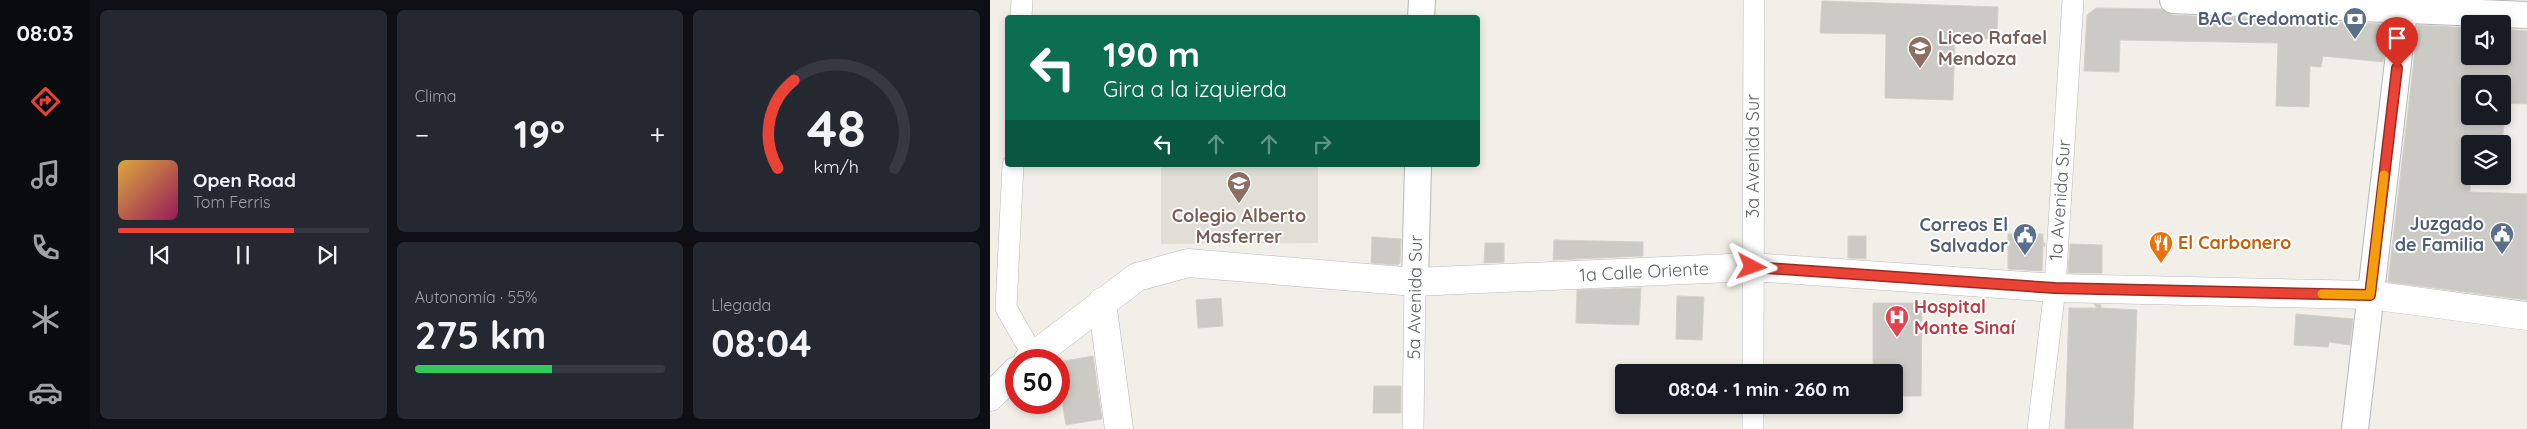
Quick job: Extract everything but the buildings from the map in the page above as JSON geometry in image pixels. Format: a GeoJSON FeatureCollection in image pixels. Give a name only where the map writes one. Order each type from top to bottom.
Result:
{"type":"FeatureCollection","features":[{"type":"Feature","properties":{"kind":"main road","name":"1a Calle Oriente"},"geometry":{"type":"LineString","coordinates":[[1102,302],[1137,277],[1188,263],[1415,282],[1752,267],[2055,288],[2370,295],[2527,316]]}},
{"type":"Feature","properties":{"kind":"main road"},"geometry":{"type":"LineString","coordinates":[[1042,349],[1102,302]]}},
{"type":"Feature","properties":{"kind":"main road"},"geometry":{"type":"LineString","coordinates":[[1102,302],[1119,429]]}},
{"type":"Feature","properties":{"kind":"main road"},"geometry":{"type":"LineString","coordinates":[[990,397],[1005,382]]}},
{"type":"Feature","properties":{"kind":"street"},"geometry":{"type":"LineString","coordinates":[[1021,15],[1022,0]]}},
{"type":"Feature","properties":{"kind":"street"},"geometry":{"type":"LineString","coordinates":[[1421,15],[1422,0]]}},
{"type":"Feature","properties":{"kind":"street","name":"3a Avenida Sur"},"geometry":{"type":"LineString","coordinates":[[1753,364],[1754,0]]}},
{"type":"Feature","properties":{"kind":"street","name":"1a Avenida Sur"},"geometry":{"type":"LineString","coordinates":[[2038,429],[2055,288],[2073,0]]}},
{"type":"Feature","properties":{"kind":"street"},"geometry":{"type":"LineString","coordinates":[[2172,0],[2329,3],[2404,11],[2527,15]]}},
{"type":"Feature","properties":{"kind":"street"},"geometry":{"type":"LineString","coordinates":[[2355,429],[2404,11]]}},
{"type":"Feature","properties":{"kind":"street"},"geometry":{"type":"LineString","coordinates":[[1013,167],[998,307],[1019,349]]}},
{"type":"Feature","properties":{"kind":"street","name":"5a Avenida Sur"},"geometry":{"type":"LineString","coordinates":[[1413,429],[1418,167]]}},
{"type":"Feature","properties":{"kind":"street"},"geometry":{"type":"LineString","coordinates":[[1753,414],[1753,429]]}},
{"type":"Feature","properties":{"kind":"shaded area","name":"Colegio Alberto Masferrer"},"geometry":{"type":"Polygon","coordinates":[[[1161,167],[1318,167],[1318,243],[1161,244],[1161,167]]]}},
{"type":"Feature","properties":{"kind":"slow traffic"},"geometry":{"type":"LineString","coordinates":[[2322,294],[2370,295],[2384,175]]}},
{"type":"Feature","properties":{"kind":"place","name":"BAC Credomatic"},"geometry":{"type":"Point","coordinates":[2355,40]}},
{"type":"Feature","properties":{"kind":"place","name":"Liceo Rafael Mendoza"},"geometry":{"type":"Point","coordinates":[1920,69]}},
{"type":"Feature","properties":{"kind":"place","name":"Colegio Alberto Masferrer"},"geometry":{"type":"Point","coordinates":[1239,204]}},
{"type":"Feature","properties":{"kind":"place","name":"Juzgado de Familia"},"geometry":{"type":"Point","coordinates":[2502,255]}},
{"type":"Feature","properties":{"kind":"place","name":"Correos El Salvador"},"geometry":{"type":"Point","coordinates":[2025,256]}},
{"type":"Feature","properties":{"kind":"place","name":"El Carbonero"},"geometry":{"type":"Point","coordinates":[2161,264]}},
{"type":"Feature","properties":{"kind":"place","name":"Hospital Monte Sinaí"},"geometry":{"type":"Point","coordinates":[1897,338]}},
{"type":"Feature","properties":{"kind":"route"},"geometry":{"type":"LineString","coordinates":[[1752,267],[2055,288],[2370,295],[2397,68]]}}]}
